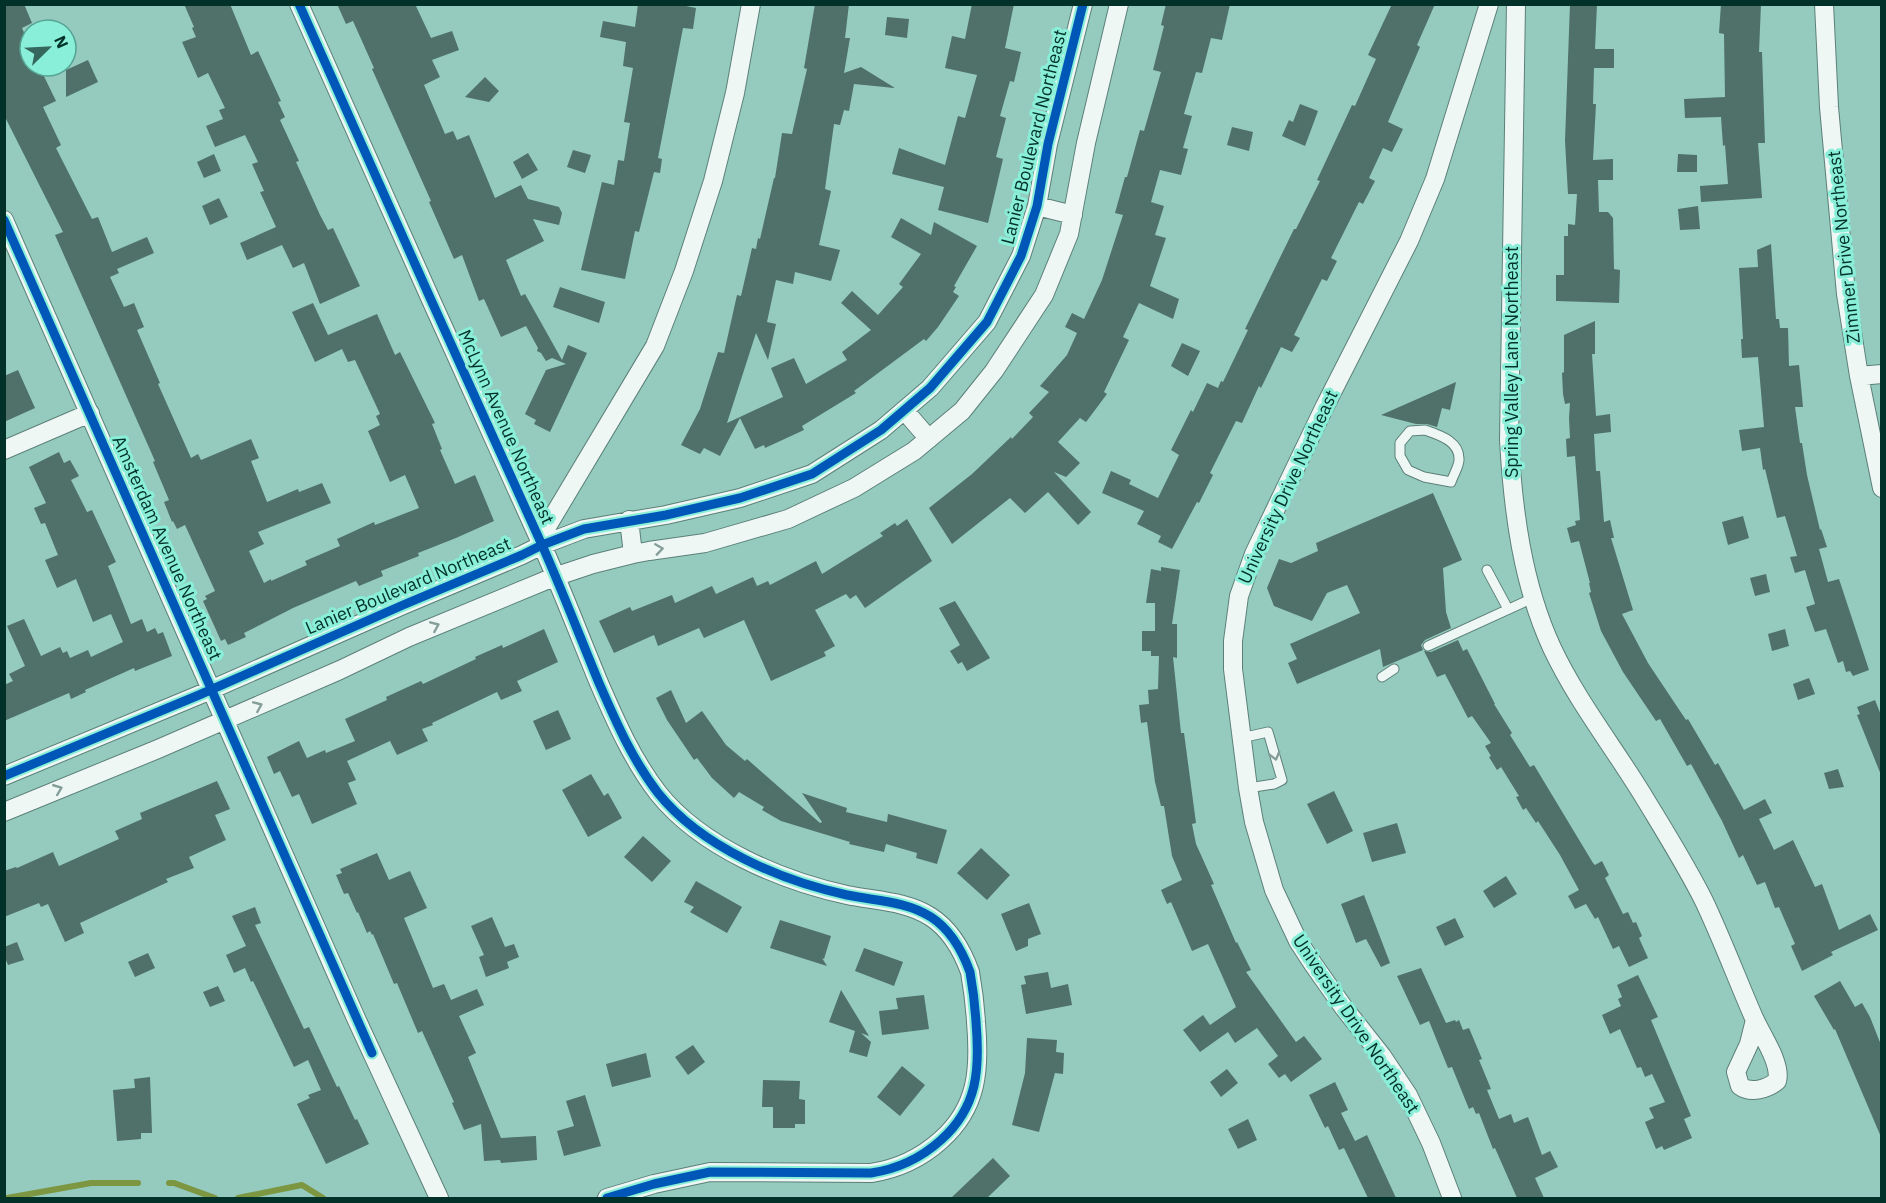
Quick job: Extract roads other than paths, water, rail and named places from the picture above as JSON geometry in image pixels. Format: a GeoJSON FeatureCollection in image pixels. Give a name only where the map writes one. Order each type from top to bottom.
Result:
{"type":"FeatureCollection","features":[{"type":"Feature","properties":{"kind":"street","name":"McLynn Avenue Northeast"},"geometry":{"type":"LineString","coordinates":[[298,4],[540,543],[624,741],[659,793],[673,808],[706,835],[751,861],[820,888],[850,896],[889,901],[928,915],[951,935],[960,948],[970,972],[977,1031],[977,1076],[972,1096],[963,1115],[952,1131],[928,1151],[907,1163],[871,1173],[710,1172],[654,1184],[607,1198]]}},
{"type":"Feature","properties":{"kind":"street"},"geometry":{"type":"LineString","coordinates":[[540,543],[655,346],[684,271],[713,181],[735,93],[751,4]]}},
{"type":"Feature","properties":{"kind":"street","name":"Lanier Boulevard Northeast"},"geometry":{"type":"LineString","coordinates":[[4,776],[522,555],[540,543],[584,529],[666,515],[740,498],[812,474],[881,430],[930,388],[987,322],[1021,256],[1037,206],[1048,144],[1083,4]]}},
{"type":"Feature","properties":{"kind":"street"},"geometry":{"type":"LineString","coordinates":[[4,812],[225,720],[409,637],[554,577],[593,564],[649,550],[705,543],[788,519],[854,488],[914,451],[962,411],[994,371],[1044,295],[1069,234],[1086,143],[1119,4]]}},
{"type":"Feature","properties":{"kind":"street","name":"University Drive Northeast"},"geometry":{"type":"LineString","coordinates":[[1452,1198],[1420,1118],[1402,1086],[1382,1056],[1328,987],[1298,941],[1286,916],[1266,863],[1254,822],[1240,738],[1233,669],[1233,641],[1239,596],[1254,554],[1422,210],[1444,151],[1488,4]]}},
{"type":"Feature","properties":{"kind":"street","name":"Spring Valley Lane Northeast"},"geometry":{"type":"LineString","coordinates":[[1516,4],[1509,440],[1512,489],[1533,598],[1551,646],[1575,692],[1641,792],[1703,899],[1755,1020]]}},
{"type":"Feature","properties":{"kind":"street","name":"Zimmer Drive Northeast"},"geometry":{"type":"LineString","coordinates":[[1824,4],[1829,107],[1846,294],[1881,488]]}},
{"type":"Feature","properties":{"kind":"street"},"geometry":{"type":"LineString","coordinates":[[1037,206],[1073,216]]}},
{"type":"Feature","properties":{"kind":"street","name":"Amsterdam Avenue Northeast"},"geometry":{"type":"LineString","coordinates":[[4,220],[363,1035],[439,1198]]}},
{"type":"Feature","properties":{"kind":"street"},"geometry":{"type":"LineString","coordinates":[[1859,376],[1881,374]]}},
{"type":"Feature","properties":{"kind":"street"},"geometry":{"type":"LineString","coordinates":[[904,410],[929,439]]}},
{"type":"Feature","properties":{"kind":"street"},"geometry":{"type":"LineString","coordinates":[[4,450],[90,413]]}},
{"type":"Feature","properties":{"kind":"street"},"geometry":{"type":"LineString","coordinates":[[629,520],[633,554]]}},
{"type":"Feature","properties":{"kind":"lane"},"geometry":{"type":"LineString","coordinates":[[1425,430],[1442,436],[1455,445],[1460,460],[1450,482],[1424,477],[1408,470],[1400,456],[1400,443],[1410,431],[1425,430]]}},
{"type":"Feature","properties":{"kind":"lane"},"geometry":{"type":"LineString","coordinates":[[1486,570],[1508,609]]}},
{"type":"Feature","properties":{"kind":"lane"},"geometry":{"type":"LineString","coordinates":[[1428,646],[1533,598]]}},
{"type":"Feature","properties":{"kind":"lane"},"geometry":{"type":"LineString","coordinates":[[1382,677],[1394,669]]}},
{"type":"Feature","properties":{"kind":"lane"},"geometry":{"type":"LineString","coordinates":[[1240,738],[1268,732],[1282,780],[1275,784],[1248,788]]}},
{"type":"Feature","properties":{"kind":"waterway"},"geometry":{"type":"LineString","coordinates":[[7,1198],[91,1183],[138,1183]]}},
{"type":"Feature","properties":{"kind":"waterway"},"geometry":{"type":"LineString","coordinates":[[169,1183],[215,1198]]}},
{"type":"Feature","properties":{"kind":"waterway"},"geometry":{"type":"LineString","coordinates":[[238,1198],[302,1185],[323,1198]]}}]}
